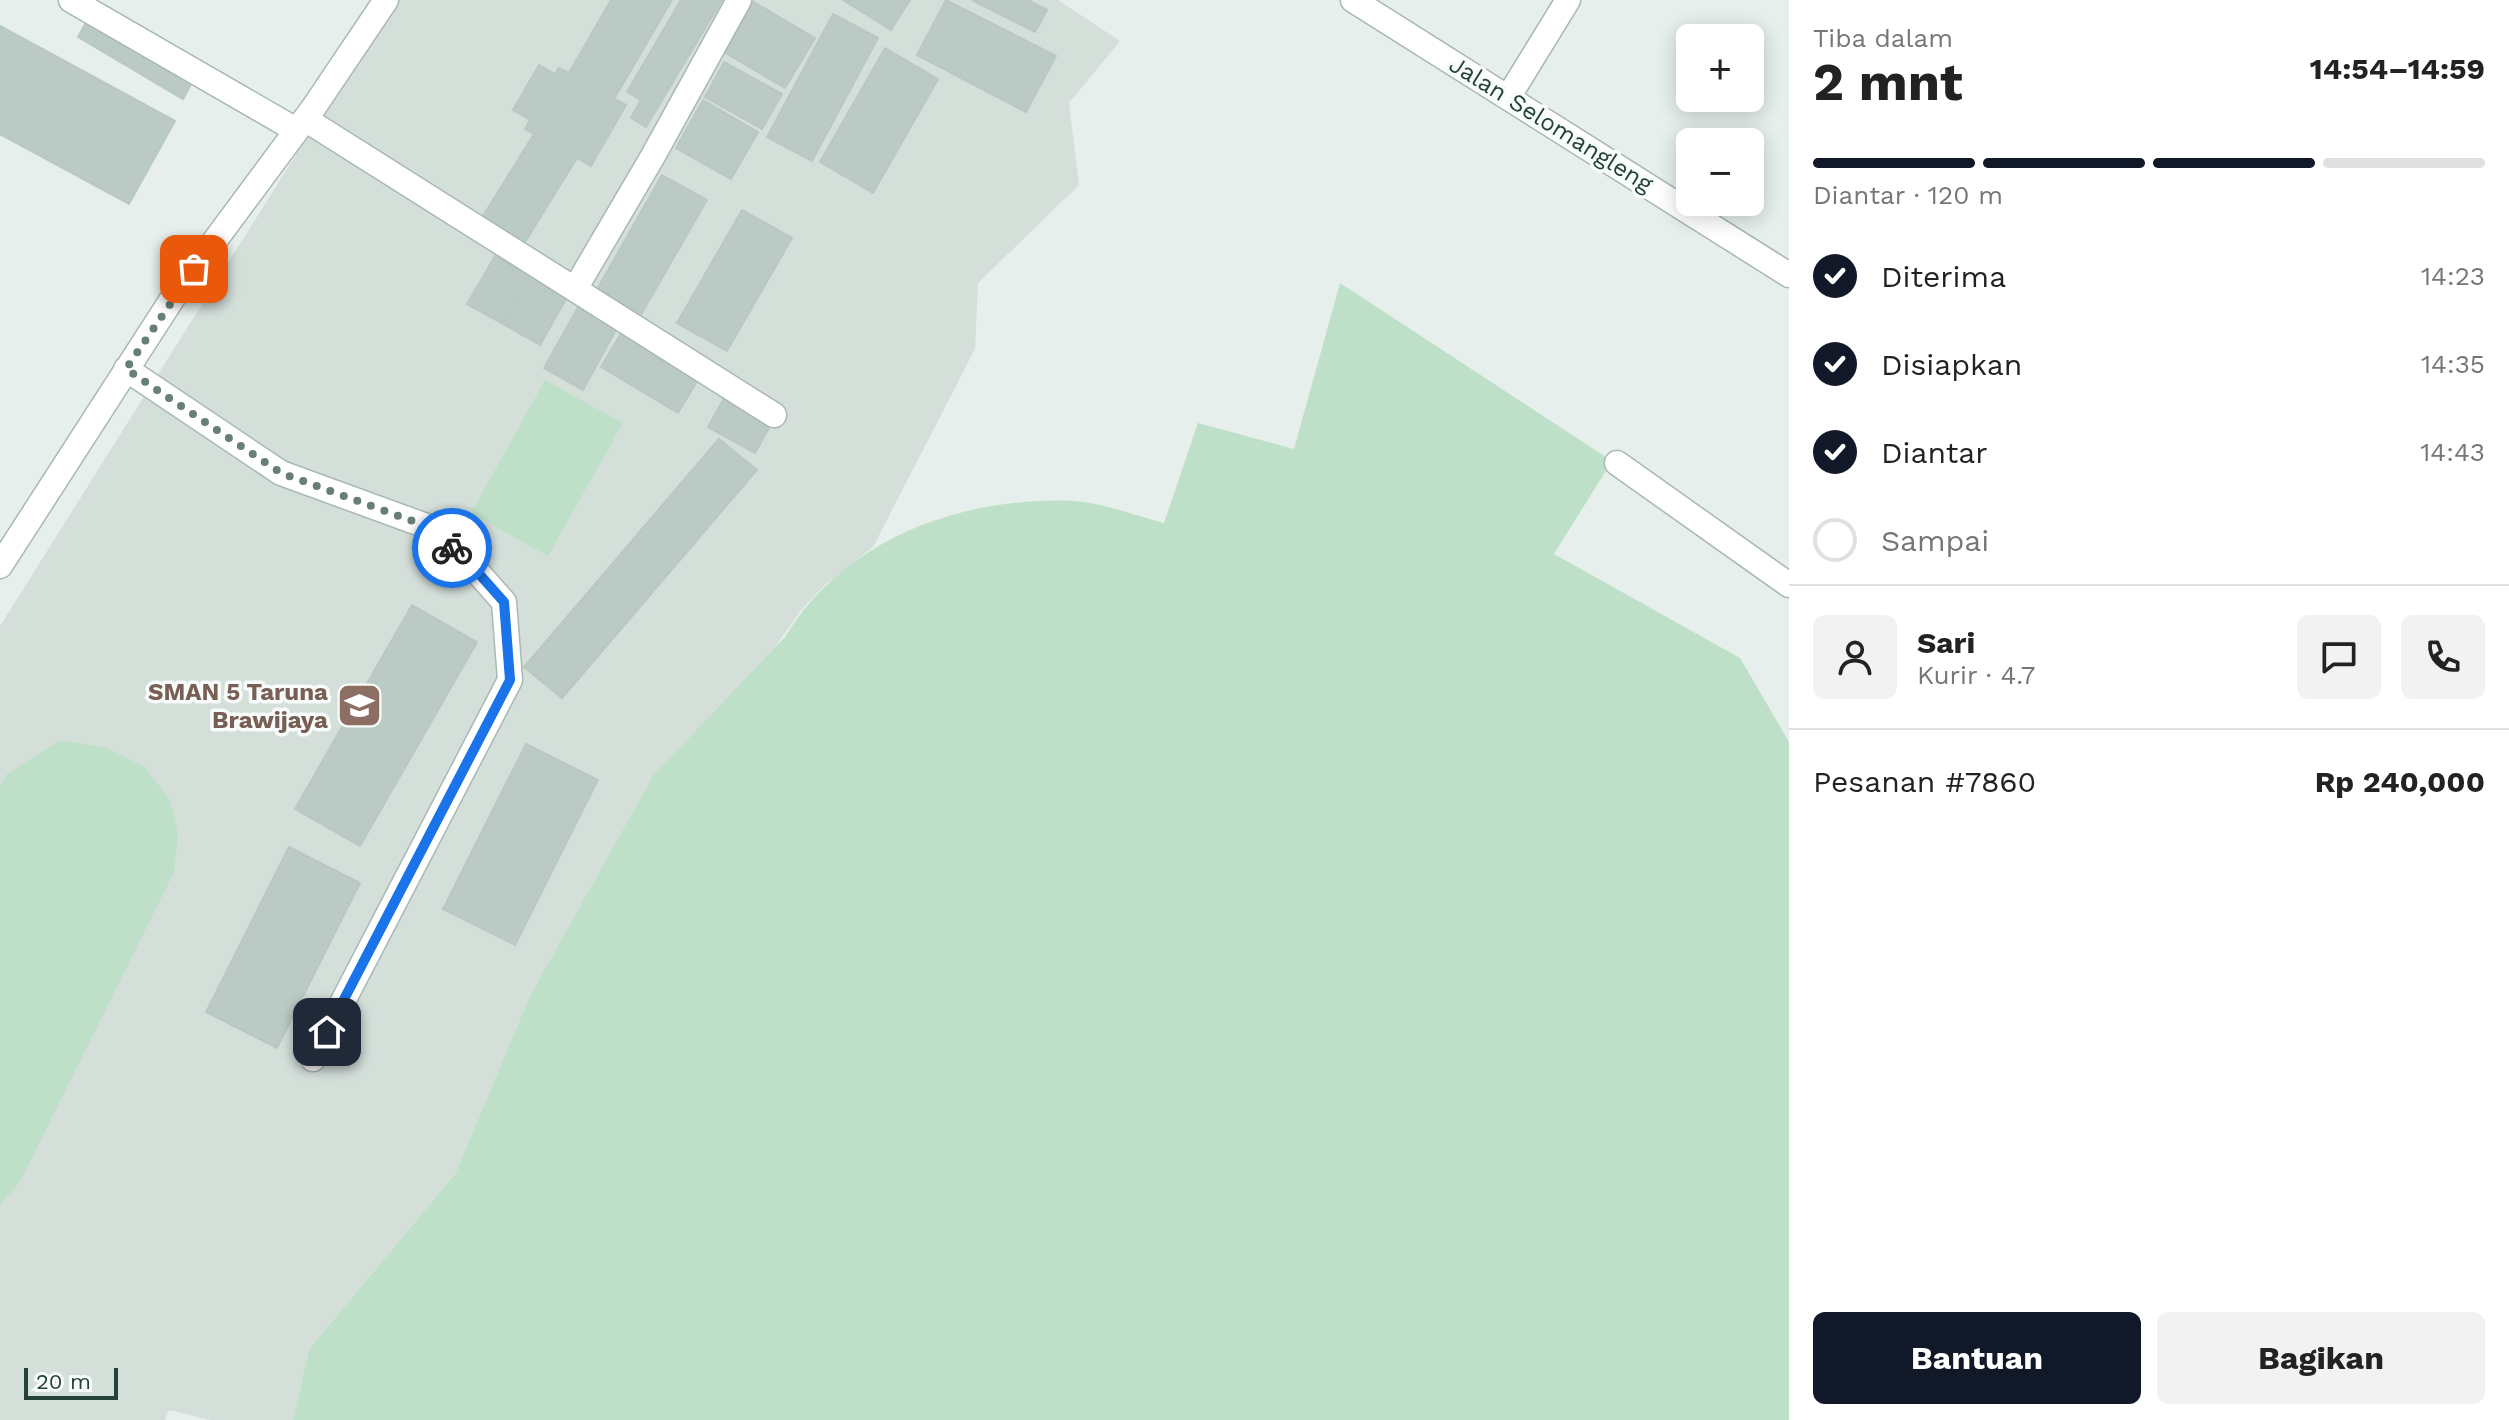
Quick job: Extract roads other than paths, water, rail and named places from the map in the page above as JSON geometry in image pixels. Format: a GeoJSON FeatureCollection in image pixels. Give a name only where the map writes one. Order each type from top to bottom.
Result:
{"type":"FeatureCollection","features":[{"type":"Feature","properties":{"kind":"street"},"geometry":{"type":"LineString","coordinates":[[71,0],[300,125],[575,289],[774,415]]}},
{"type":"Feature","properties":{"kind":"street"},"geometry":{"type":"LineString","coordinates":[[0,566],[176,293],[300,125],[386,0]]}},
{"type":"Feature","properties":{"kind":"street"},"geometry":{"type":"LineString","coordinates":[[575,289],[739,0]]}},
{"type":"Feature","properties":{"kind":"street","name":"Jalan Selomangleng"},"geometry":{"type":"LineString","coordinates":[[1353,0],[1789,275]]}},
{"type":"Feature","properties":{"kind":"street"},"geometry":{"type":"LineString","coordinates":[[1509,96],[1568,0]]}},
{"type":"Feature","properties":{"kind":"street"},"geometry":{"type":"LineString","coordinates":[[126,369],[281,473],[429,527],[473,567],[504,602],[510,680],[313,1059]]}},
{"type":"Feature","properties":{"kind":"street"},"geometry":{"type":"LineString","coordinates":[[1617,463],[1789,585]]}},
{"type":"Feature","properties":{"kind":"place","name":"SMAN 5 Taruna Brawijaya"},"geometry":{"type":"Point","coordinates":[359,706]}}]}
